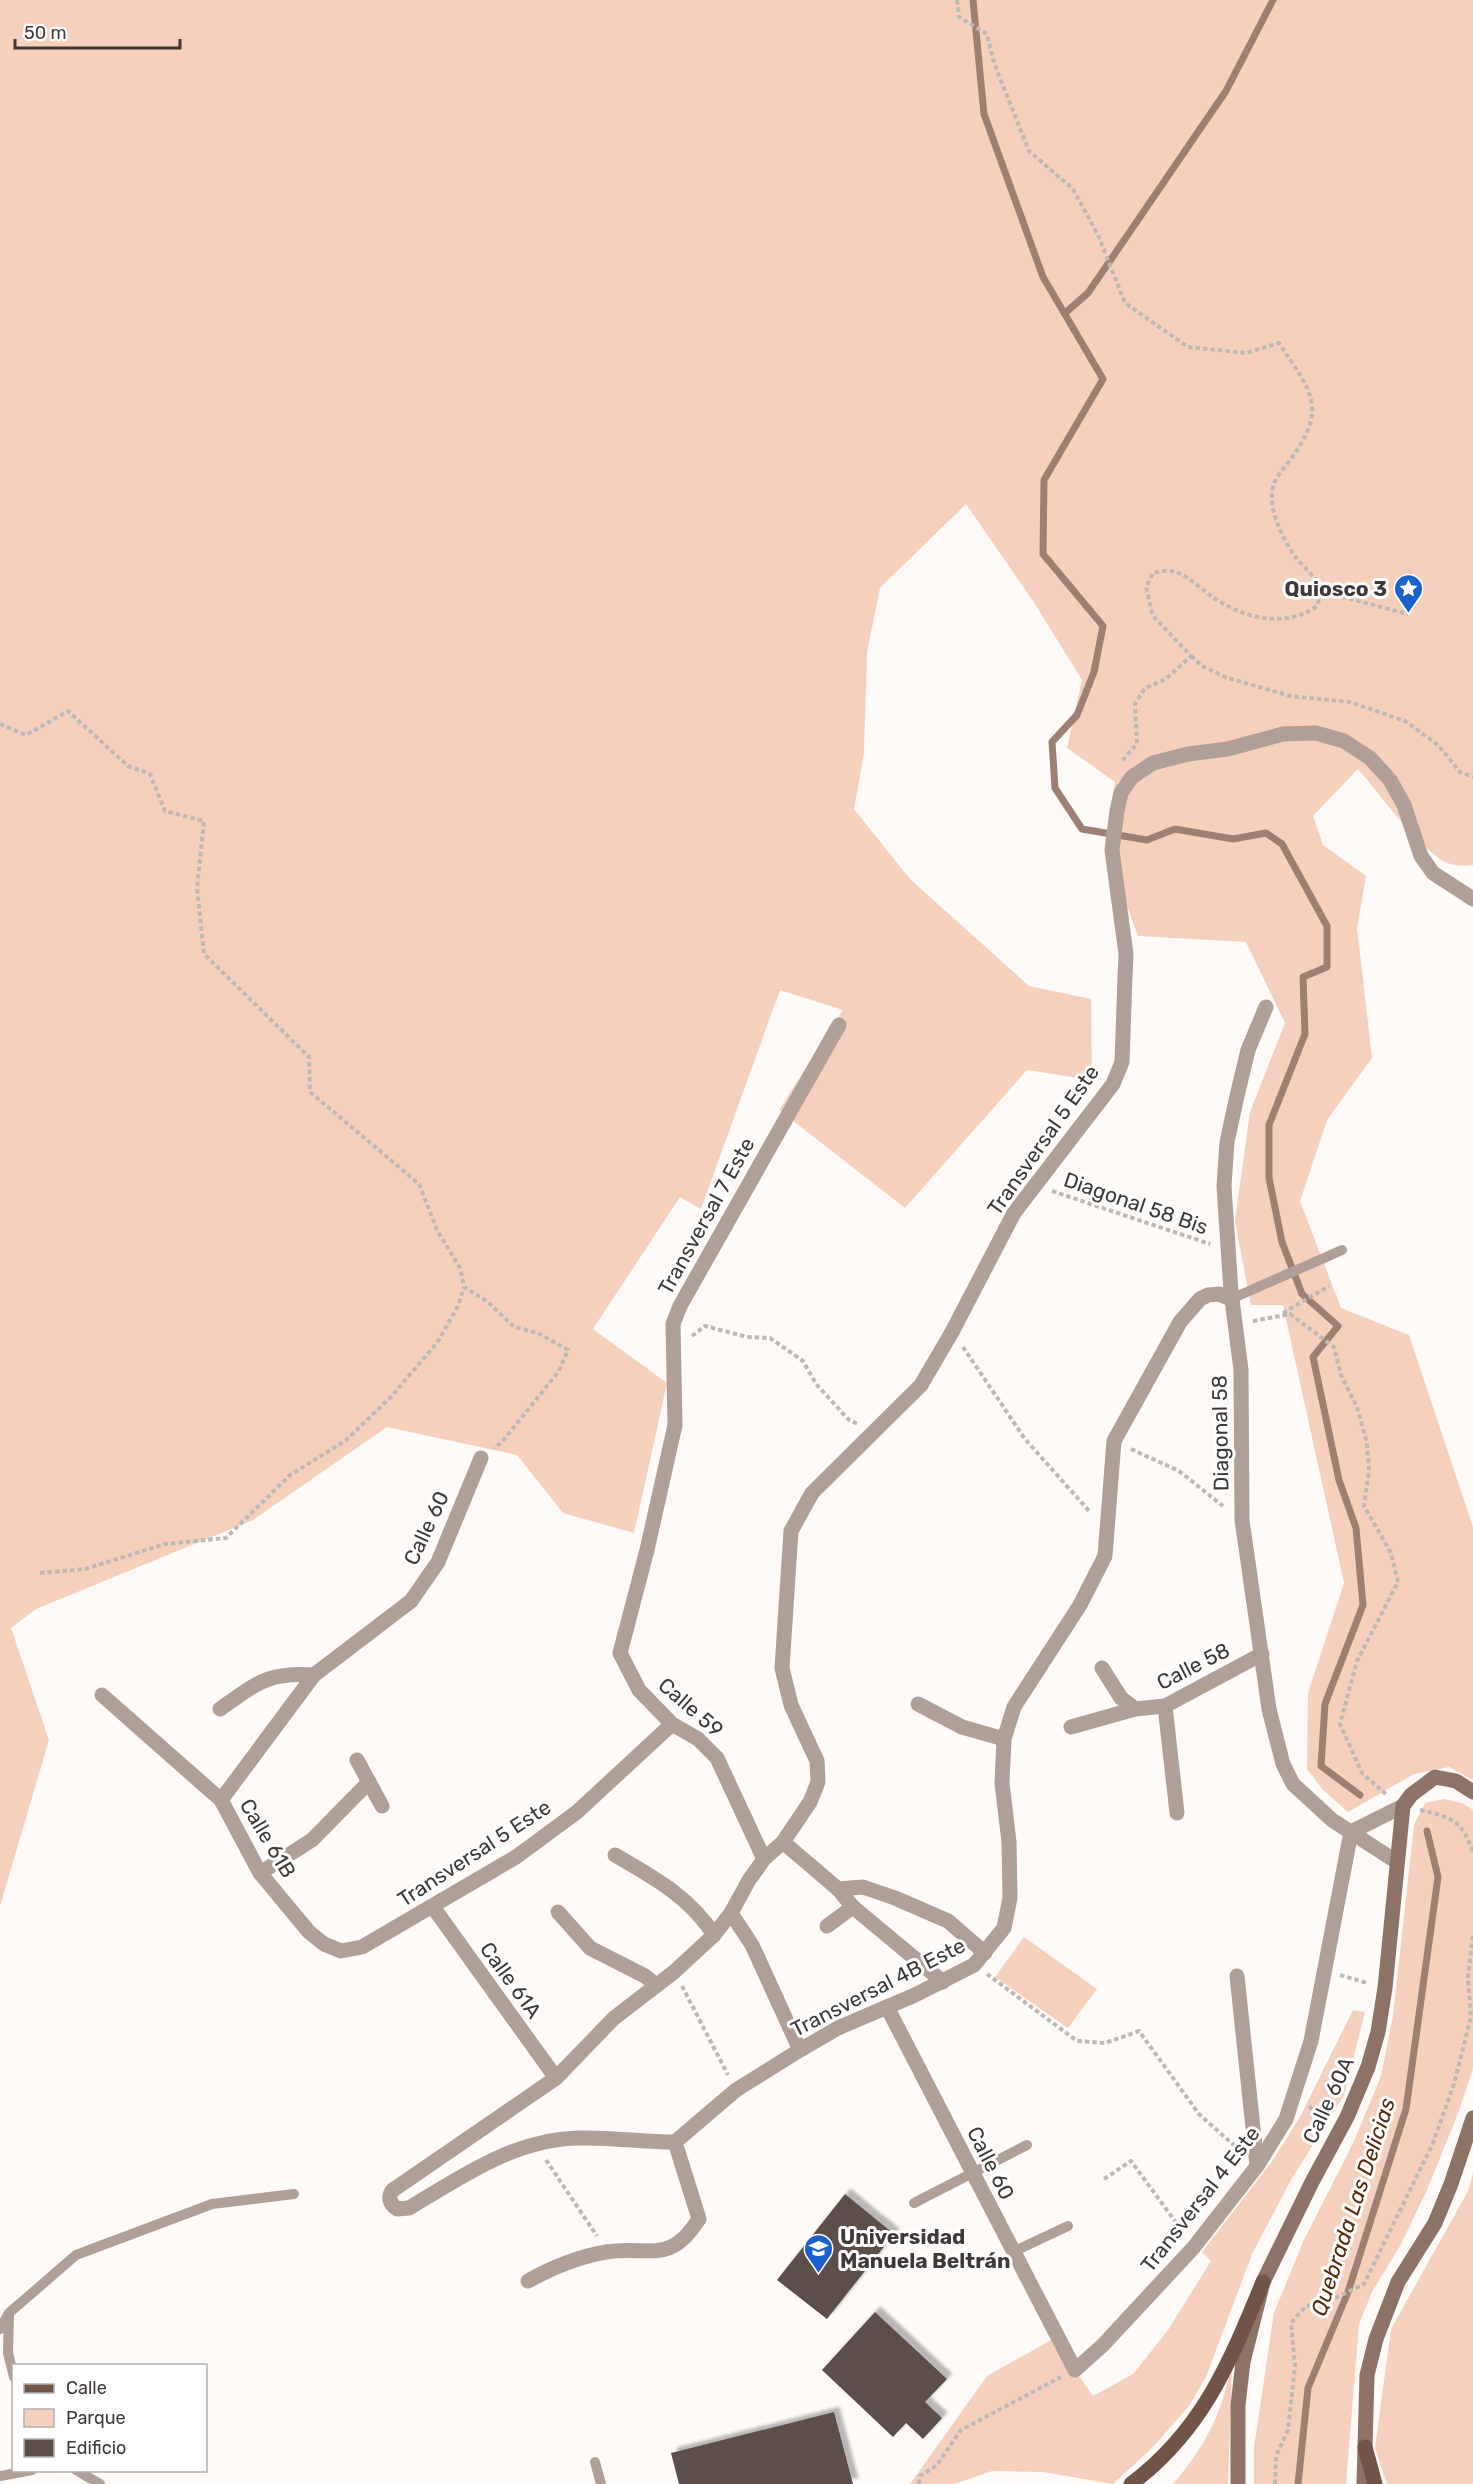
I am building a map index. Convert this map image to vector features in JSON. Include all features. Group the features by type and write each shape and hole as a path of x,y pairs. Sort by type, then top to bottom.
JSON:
{"main road":[{"path":"1131,2484 1169,2450 1206,2404 1227,2370 1263,2282"},
{"path":"1365,2447 1375,2484"}],"street":[{"name":"Transversal 5 Este","path":"783,1842 810,1802 818,1782 817,1761 791,1705 782,1668 791,1531 812,1493 921,1385 952,1332 1014,1213 1113,1084 1122,1062 1126,954 1112,850 1121,793 1132,777 1153,763 1188,753 1228,749 1283,734 1316,733 1344,741 1370,758 1390,780 1404,805 1421,856 1433,873 1473,899"},
{"name":"Diagonal 58","path":"1266,1007 1248,1050 1227,1142 1224,1186 1231,1299 1236,1321 1241,1370 1242,1520 1269,1708 1283,1764 1293,1784 1332,1820 1397,1862"},
{"name":"Transversal 7 Este","path":"620,1653 647,1550 675,1425 673,1324 680,1306 839,1026"},
{"name":"Transversal 4B Este","path":"675,2142 736,2090 800,2050 838,2028 943,1982 974,1965 1004,1928 1010,1898 1009,1842 1002,1783 1004,1739 1014,1707 1031,1677 1080,1605 1105,1557 1114,1441 1180,1322 1200,1299 1208,1294 1219,1294 1231,1299"},
{"name":"Calle 60","path":"314,1675 411,1601 438,1562 481,1458"},
{"name":"Calle 59","path":"620,1653 639,1690 672,1724 698,1739 717,1758 764,1859"},
{"name":"Calle 58","path":"1071,1727 1135,1709 1165,1706 1262,1654"},
{"path":"1102,1668 1121,1698 1135,1709"},
{"path":"220,1708 265,1678 286,1673 314,1675"},
{"name":"Calle 61B","path":"314,1675 221,1800 260,1873 309,1932 324,1944 341,1951"},
{"path":"102,1695 221,1800"},
{"path":"918,1704 962,1727 1004,1739"},
{"path":"1165,1706 1177,1813"},
{"name":"Transversal 5 Este","path":"341,1951 362,1947 516,1857 577,1812 672,1724"},
{"path":"357,1760 382,1806"},
{"path":"1351,1832 1403,1806 1411,1795 1435,1777 1455,1781 1473,1792"},
{"path":"260,1873 312,1840 369,1782"},
{"name":"Calle 60A","path":"1238,2484 1238,2405 1243,2362 1263,2282 1347,2117 1368,2067 1378,2032 1385,1988 1403,1806"},
{"name":"Transversal 4 Este","path":"1075,2370 1103,2345 1194,2247 1257,2166 1286,2119 1311,2041 1351,1832"},
{"path":"528,2282 556,2265 607,2252 664,2251 687,2237 699,2219 675,2142 576,2138 536,2144 507,2153 409,2208 397,2209 392,2205 390,2197 393,2190 556,2078 614,2018 674,1972 714,1935 731,1913 749,1880 764,1859 783,1842 838,1888 853,1907 943,1982"},
{"path":"615,1855 669,1886 704,1919 714,1935"},
{"path":"838,1888 863,1887 948,1921 986,1953"},
{"name":"Calle 61A","path":"433,1907 556,2078"},
{"path":"827,1926 853,1907"},
{"path":"558,1912 590,1947 645,1976 656,1985"},
{"path":"731,1913 752,1945 800,2050"},
{"path":"1238,1976 1257,2166"},
{"name":"Calle 60","path":"887,2007 1075,2370"},
{"path":"1364,2484 1367,2375 1376,2338 1398,2282 1435,2223 1473,2118"}],"lane":[{"path":"1231,1299 1342,1250"},
{"path":"914,2203 1028,2145"},
{"path":"0,2329 5,2309 76,2255 212,2204 294,2194"},
{"path":"1013,2252 1068,2226"},
{"path":"5,2309 8,2353 12,2369"},
{"path":"595,2462 601,2484"},
{"path":"0,2476 21,2472"},
{"path":"79,2472 100,2484"}],"path":[{"path":"957,0 959,17 987,34 994,63 1029,152 1072,189 1098,235 1125,303 1188,348 1246,353 1280,343 1311,392 1314,418 1291,460 1275,478 1271,497 1277,522 1288,546 1313,577 1320,591 1317,606 1308,612 1274,620 1248,616 1229,607 1185,577 1170,570 1153,573 1146,587 1153,616 1202,666 1225,677 1290,696 1350,702 1405,721 1438,745 1460,772 1473,777"},
{"path":"1320,591 1408,614"},
{"path":"1120,764 1137,744 1135,704 1145,688 1166,679 1191,656"},
{"path":"0,724 26,735 68,711 128,766 150,774 165,811 204,821 196,888 204,954 309,1058 310,1092 419,1184 437,1230 460,1268 464,1287 458,1306 437,1343 390,1398 345,1441 290,1474 226,1538 165,1544 85,1569 39,1573"},
{"name":"Diagonal 58 Bis","path":"1034,1185 1228,1250"},
{"path":"1280,1315 1329,1286"},
{"path":"464,1287 488,1302 514,1327 538,1333 568,1350 559,1371 502,1442 481,1458"},
{"path":"1236,1321 1252,1321 1290,1314 1334,1347 1341,1375 1357,1407 1366,1443 1370,1470 1364,1506 1391,1553 1398,1582 1357,1661 1340,1724 1362,1773 1375,1786 1403,1806 1449,1817 1460,1823 1473,1853"},
{"path":"675,1349 705,1326 747,1337 770,1338 803,1362 816,1384 849,1420 873,1431"},
{"path":"952,1332 1025,1439 1106,1530"},
{"path":"1114,1441 1179,1471 1242,1520"},
{"path":"1275,2484 1276,2456 1288,2430 1295,2366 1291,2323 1306,2306 1325,2302 1364,2284 1433,2143 1454,2084 1471,2017 1468,1977 1473,1934"},
{"path":"974,1965 1077,2041 1105,2043 1139,2031 1199,2114 1257,2166"},
{"path":"1326,1971 1385,1988"},
{"path":"674,1972 736,2090"},
{"path":"1295,2094 1318,2114 1335,2098"},
{"path":"536,2144 607,2252"},
{"path":"1104,2179 1131,2161 1194,2247"},
{"path":"919,2484 920,2476 937,2465 961,2430 1075,2370"}],"green space":[{"path":"0,0 1473,0 1473,865 1454,865 1445,862 1426,848 1358,769 1313,816 1323,845 1366,876 1357,928 1372,1058 1327,1120 1300,1201 1341,1308 1409,1335 1473,1527 1473,1780 1449,1767 1414,1774 1348,1812 1323,1790 1307,1769 1308,1693 1344,1583 1283,1305 1251,1305 1235,1221 1250,1112 1285,1023 1246,942 1138,936 1106,848 1115,782 1067,748 1082,680 1033,601 966,504 880,588 867,652 864,753 854,809 910,879 1029,986 1091,999 1092,1080 1027,1070 905,1208 779,1110 843,1010 780,990 701,1209 680,1197 593,1329 667,1383 634,1533 563,1513 517,1455 387,1427 253,1520 36,1609 11,1628 49,1740 0,1906"},
{"path":"1444,1799 1462,1803 1473,1810 1473,2069 1427,2190 1400,2246 1372,2292 1359,2324 1346,2484 1254,2484 1254,2447 1274,2313 1303,2242 1354,2141 1381,2076 1393,2016 1414,1825 1425,1803"},
{"path":"1024,1937 1097,1989 1068,2028 995,1977"},
{"path":"1353,2010 1365,2012 1344,2095 1291,2180 1252,2254 1206,2377 1189,2406 1151,2449 1113,2484 1043,2472 992,2471 954,2484 910,2484 987,2376 1053,2339 1093,2396 1133,2374 1168,2330 1211,2261 1202,2252 1273,2160 1300,2117"},
{"path":"1473,2173 1473,2484 1387,2484 1375,2448 1391,2329 1468,2191"},
{"path":"1232,2364 1228,2484 1173,2484 1195,2456 1211,2428 1223,2399"}],"building":[{"path":"845,2194 894,2234 827,2319 777,2280"},
{"path":"875,2312 947,2379 925,2402 942,2418 923,2439 906,2423 893,2437 822,2370"},
{"path":"834,2412 853,2484 679,2484 671,2453"}],"waterway":[{"name":"Quebrada Las Delicias","path":"973,0 984,114 1043,277 1103,379 1044,480 1043,554 1103,626 1094,672 1077,715 1052,742 1055,788 1082,829 1147,840 1175,829 1233,839 1266,833 1282,844 1327,926 1327,967 1303,977 1305,1034 1269,1125 1269,1178 1282,1242 1302,1294 1338,1326 1313,1357 1339,1480 1356,1528 1363,1605 1325,1704 1321,1766 1360,1795"},
{"path":"1065,313 1088,293 1226,91 1273,0"},
{"name":"Quebrada Las Delicias","path":"1298,2484 1308,2388 1348,2292 1406,2109 1438,1877 1427,1831"}],"place":[{"name":"Quiosco 3","path":"1408,614"},
{"name":"Universidad Manuela Beltrán","path":"819,2274"}]}
